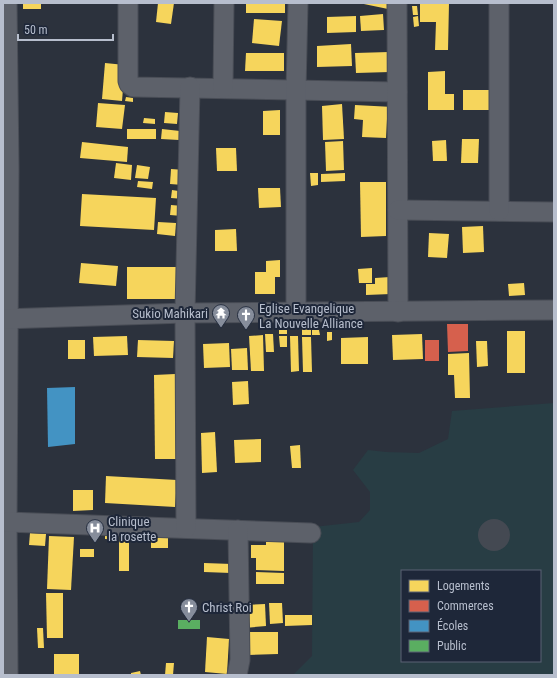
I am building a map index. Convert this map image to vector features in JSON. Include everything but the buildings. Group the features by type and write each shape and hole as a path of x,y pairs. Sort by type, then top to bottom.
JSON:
{"street":[{"path":"7,3 9,169 5,319 8,675"},
{"path":"128,3 128,81 133,87 397,92"},
{"path":"223,88 224,3"},
{"path":"296,312 296,90 298,3"},
{"path":"397,3 398,312"},
{"path":"499,3 499,211"},
{"path":"186,528 185,313 190,87"},
{"path":"398,210 554,212"},
{"path":"5,319 185,313 554,310"},
{"path":"7,522 311,533"},
{"path":"237,675 240,660 238,530"}],"shaded area":[{"path":"554,403 554,675 293,675 312,656 313,527 359,522 370,510 370,492 353,470 368,450 419,453 448,439 452,411"}],"place":[{"name":"Sukio Mahikari","path":"221,328"},
{"name":"Eglise Evangelique La Nouvelle Alliance","path":"246,330"},
{"name":"Clinique la rosette","path":"95,543"},
{"name":"Christ Roi","path":"189,622"}]}
